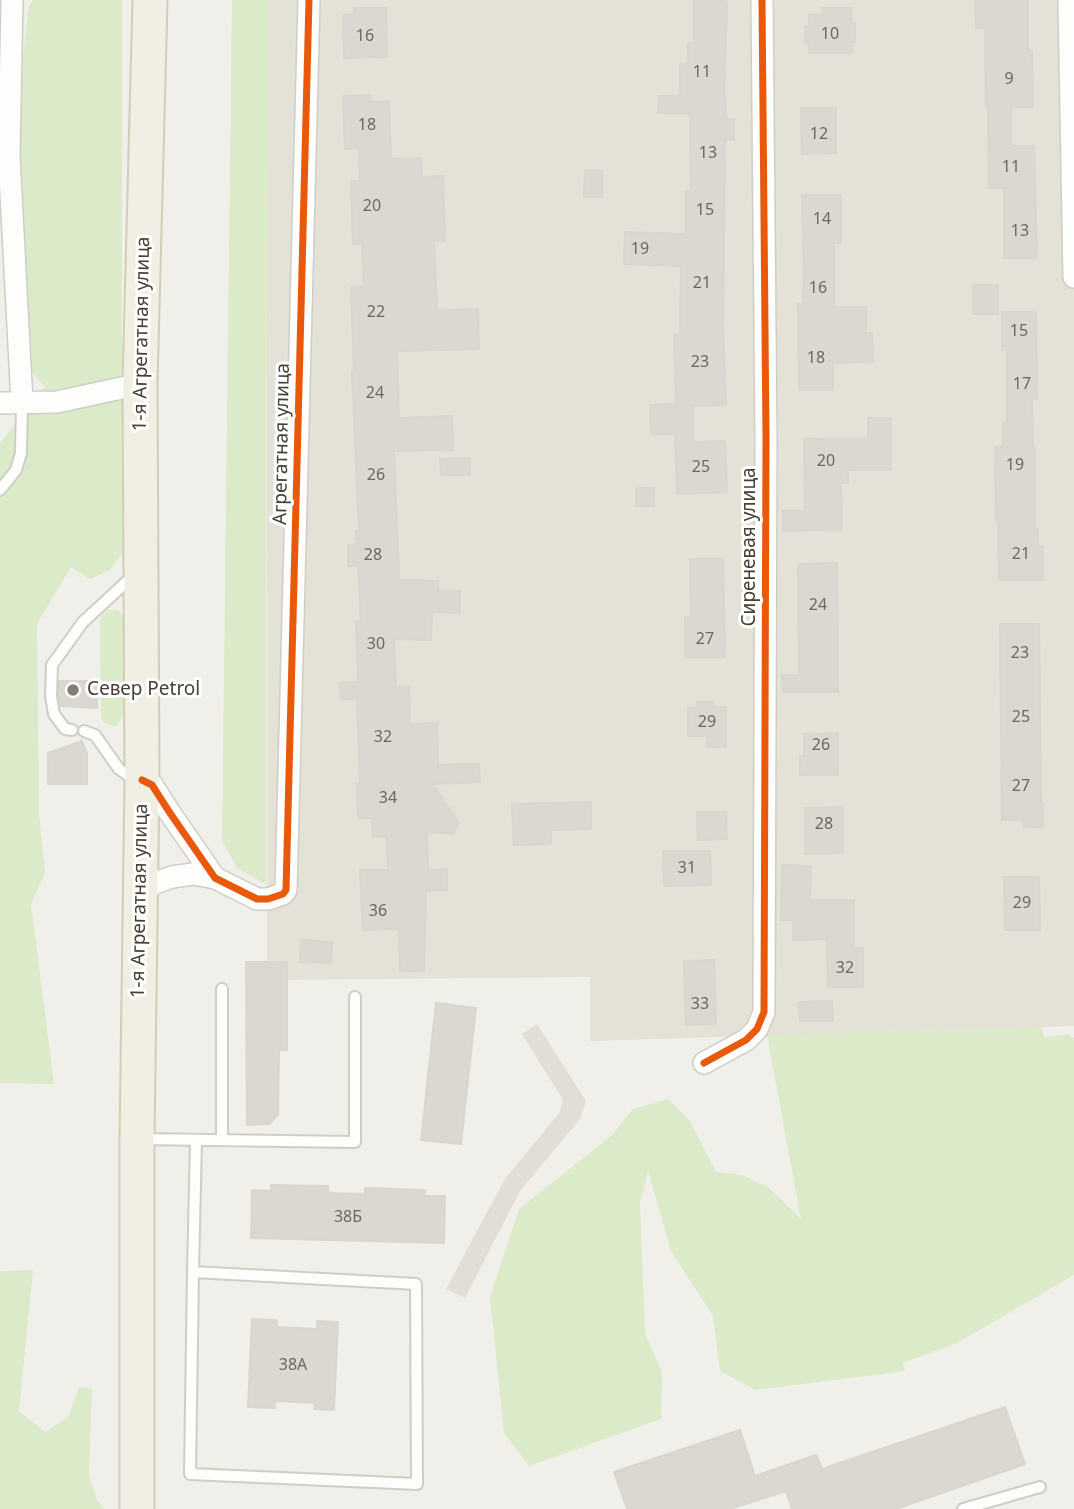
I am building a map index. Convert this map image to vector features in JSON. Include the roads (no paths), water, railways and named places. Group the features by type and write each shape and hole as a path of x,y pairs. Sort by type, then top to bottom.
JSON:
{"main road":[{"name":"1-я Агрегатная улица","path":"136,1509 142,780 140,384 150,0"}],"street":[{"path":"12,0 4,156 22,402"},
{"name":"Агрегатная улица","path":"215,878 257,899 268,899 283,894 286,890 309,0"},
{"name":"Сиреневая улица","path":"704,1063 746,1040 757,1028 764,1012 766,438 762,0"},
{"path":"1069,0 1074,277"},
{"path":"0,403 57,402 140,384"},
{"path":"142,780 152,785 215,878"},
{"path":"139,895 155,883 172,877 192,874 215,878"}],"lane":[{"path":"0,490 16,470 22,453 22,402"},
{"path":"72,730 65,729 54,714 51,696 52,665 83,622 141,569"},
{"path":"84,732 95,735 119,769 142,780"},
{"path":"222,989 222,1140"},
{"path":"137,1139 355,1142 355,997"},
{"path":"193,1272 416,1284 417,1484 190,1474 193,1272 196,1140"},
{"path":"963,1509 1040,1487"}],"place":[{"name":"Север Petrol","path":"73,690"}]}
